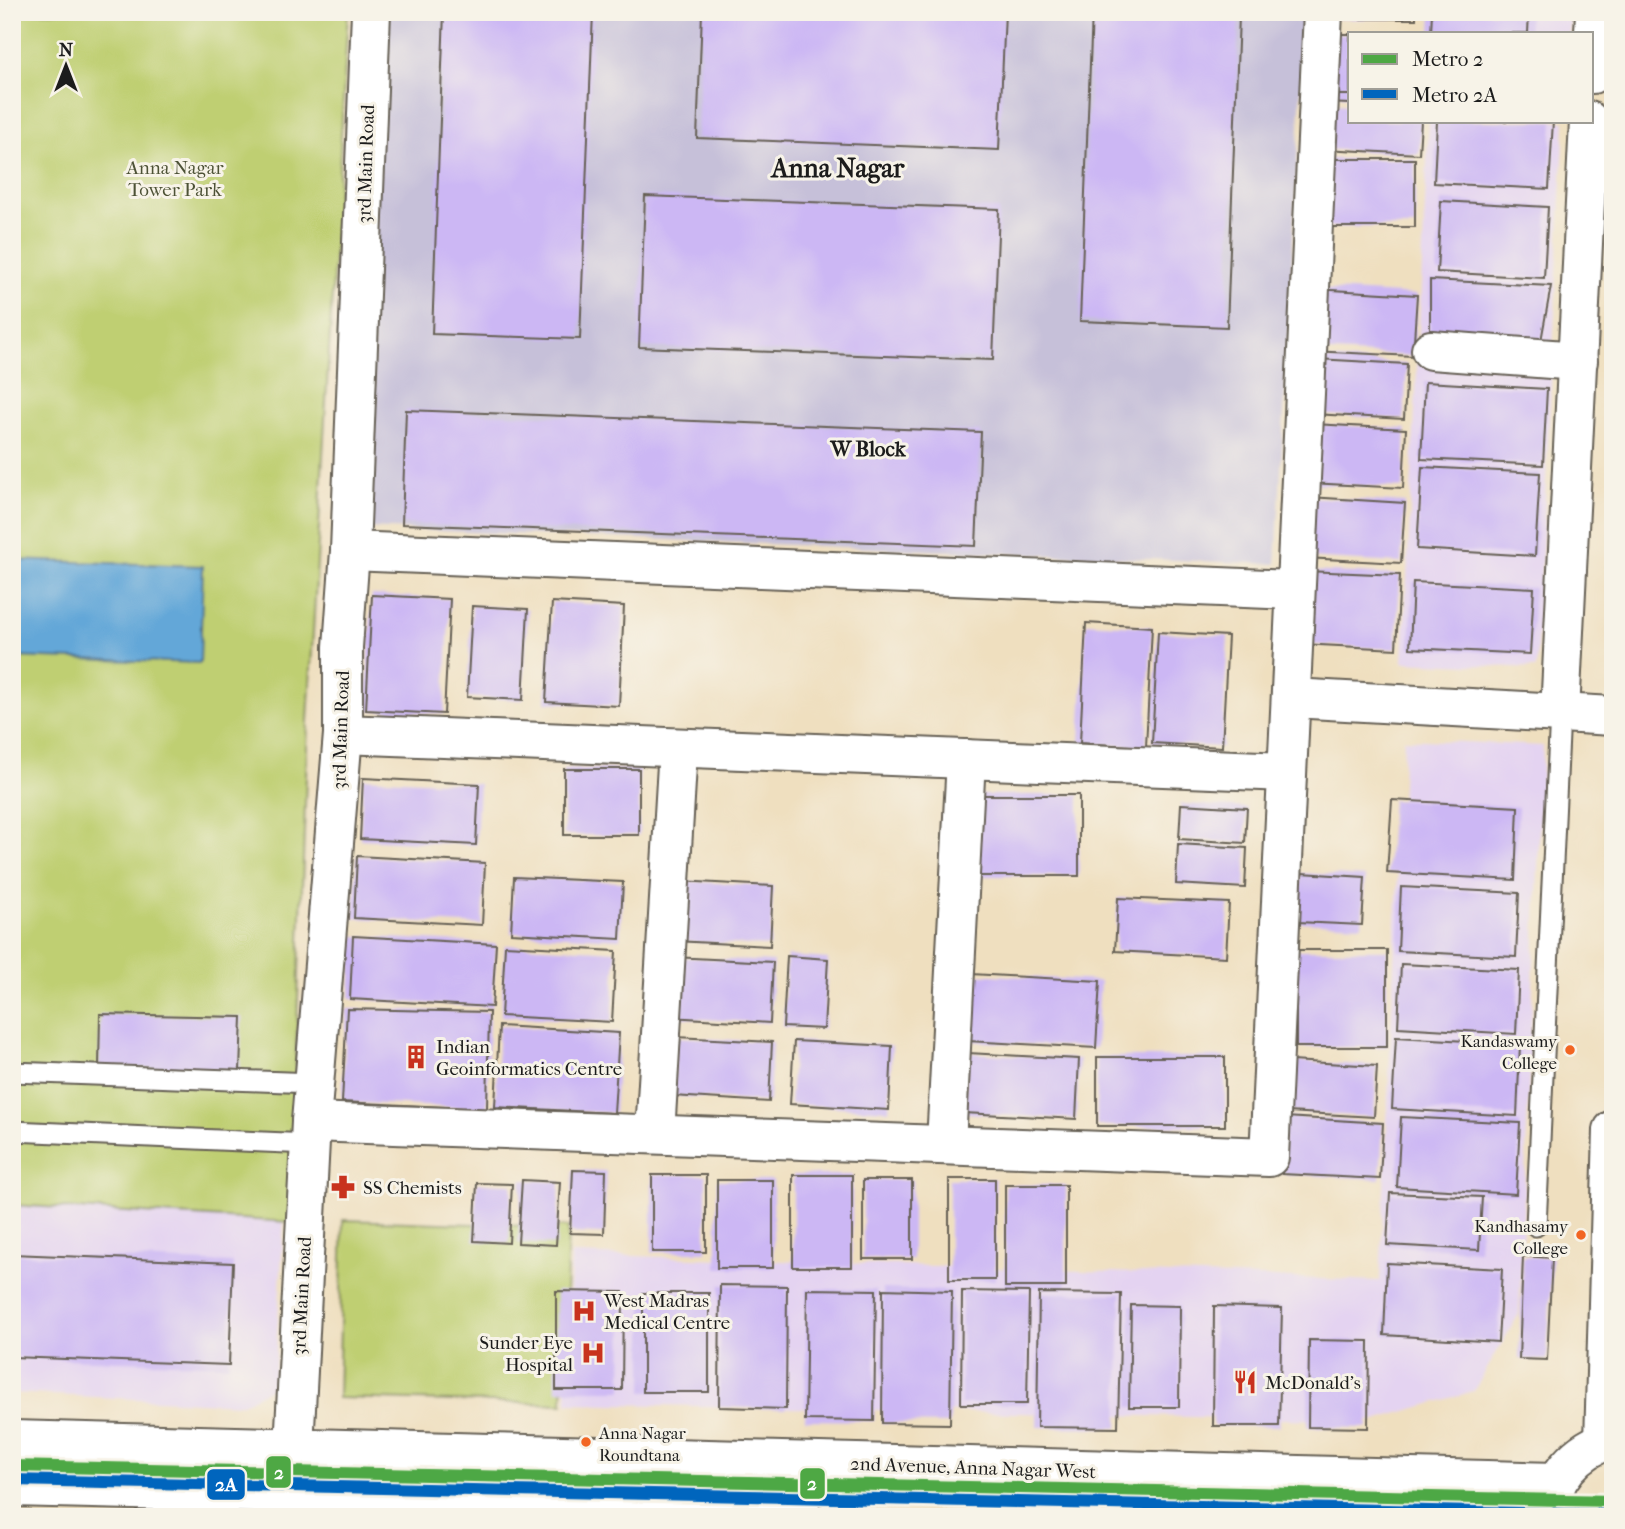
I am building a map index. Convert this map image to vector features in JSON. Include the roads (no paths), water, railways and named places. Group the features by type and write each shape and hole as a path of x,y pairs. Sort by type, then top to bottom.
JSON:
{"street":[{"name":"3rd Main Road","path":"294,1447 310,1133 343,734 343,647 350,551 371,12"},
{"path":"310,1133 655,1134 1269,1157 1287,772 1293,698 1294,590 1323,12"},
{"path":"1594,33 1595,12"},
{"path":"1560,713 1590,122"},
{"path":"1431,349 1578,361"},
{"path":"350,551 1294,590"},
{"path":"1293,698 1613,716"},
{"path":"343,734 1287,772"},
{"path":"655,1134 678,748"},
{"path":"946,1144 966,759"},
{"path":"1552,1500 1569,1465 1585,1451 1608,1440 1613,1130"},
{"name":"2nd Avenue, Anna Nagar West","path":"12,1440 294,1447 1552,1500"},
{"path":"12,1488 292,1505 803,1517"}],"lane":[{"path":"1536,1226 1560,713"},
{"path":"12,1072 314,1083"},
{"path":"12,1131 310,1133"}],"water":[{"path":"12,560 203,566 200,663 12,657"}],"metro line":[{"name":"2","path":"12,1466 1613,1501"},
{"name":"2A","path":"12,1480 1613,1515"}],"place":[{"name":"Kandaswamy College","path":"1570,1050"},
{"name":"Indian Geoinformatics Centre","path":"416,1057"},
{"name":"SS Chemists","path":"343,1187"},
{"name":"Kandhasamy College","path":"1581,1235"},
{"name":"West Madras Medical Centre","path":"584,1311"},
{"name":"Sunder Eye Hospital","path":"593,1353"},
{"name":"McDonald's","path":"1245,1382"},
{"name":"Anna Nagar Roundtana","path":"586,1442"}],"district":[{"name":"Anna Nagar","path":"838,168"},
{"name":"W Block","path":"868,449"}],"park label":[{"name":"Anna Nagar Tower Park","path":"175,178"}]}
